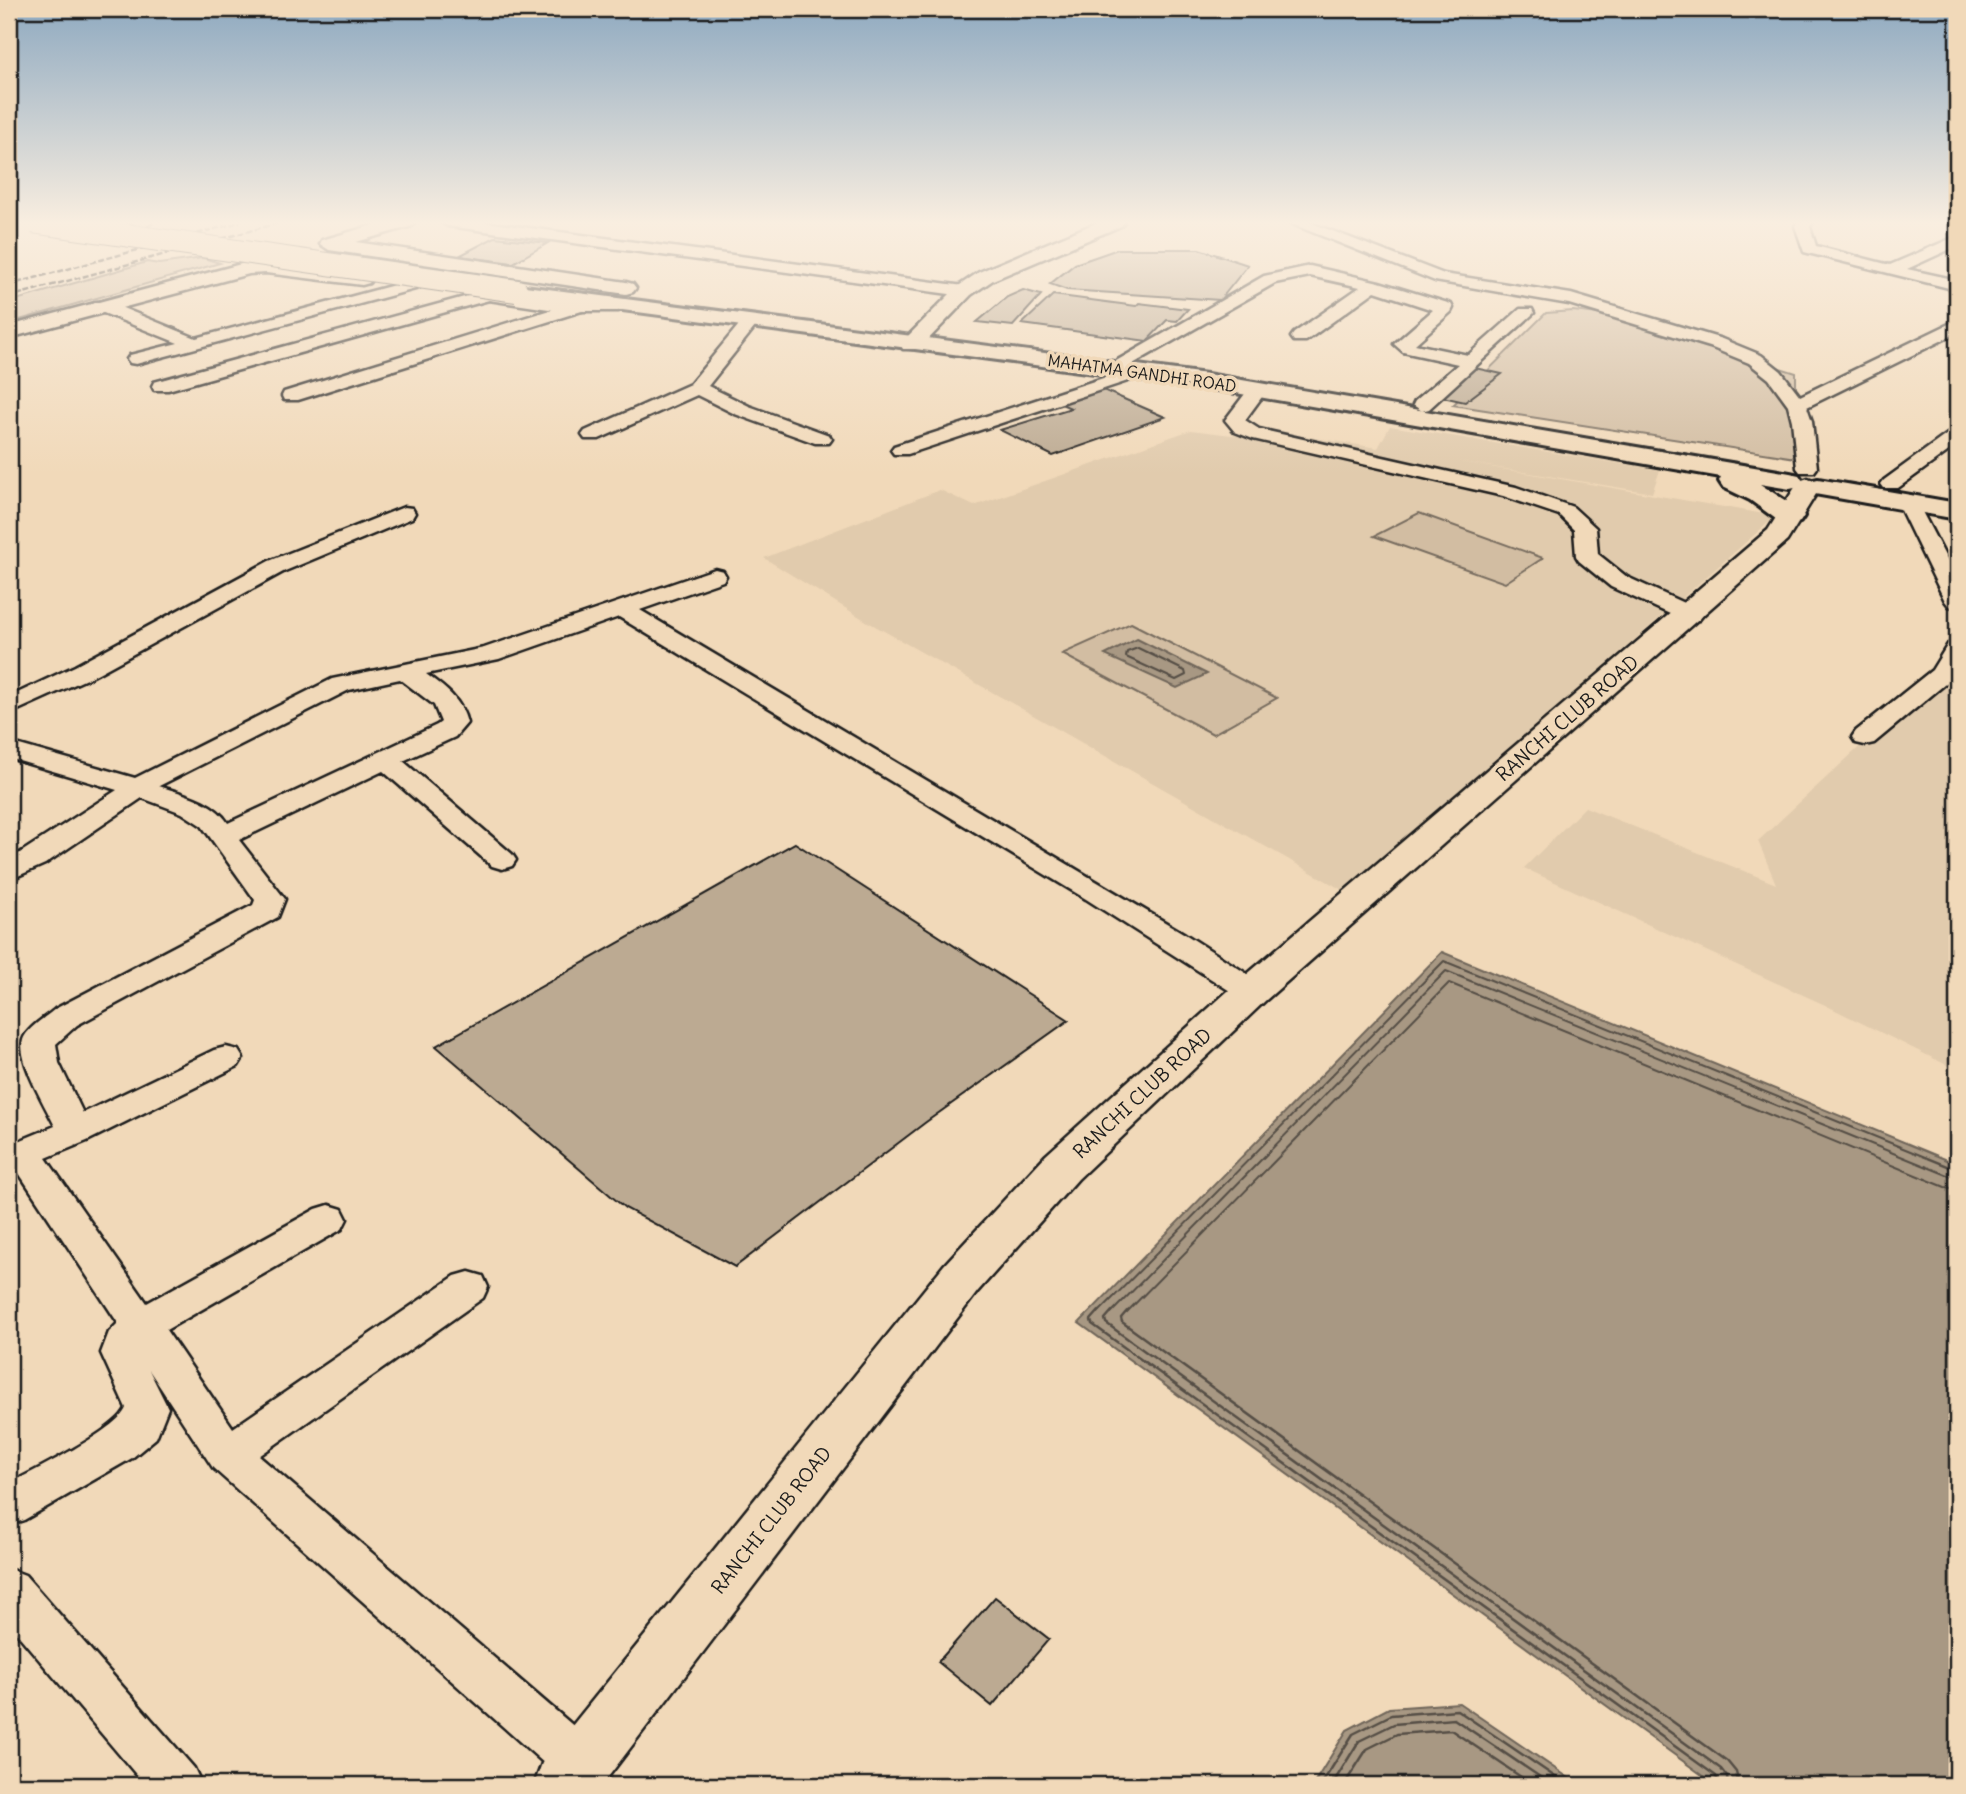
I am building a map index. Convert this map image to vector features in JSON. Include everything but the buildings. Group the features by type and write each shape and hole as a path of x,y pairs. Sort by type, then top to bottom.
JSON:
{"main road":[{"name":"MAHATMA GANDHI ROAD","path":"653,306 747,323 914,339"},
{"name":"MAHATMA GANDHI ROAD","path":"663,306 1131,367 1243,376 1422,405 1806,483 1899,493 1957,495"},
{"name":"MAHATMA GANDHI ROAD","path":"1131,367 1672,460 1749,488 1806,483"},
{"name":"MAHATMA GANDHI ROAD","path":"1899,493 1957,511"}],"street":[{"path":"9,332 102,306 194,343"},
{"path":"136,359 335,306"},
{"path":"161,386 451,306"},
{"path":"291,396 579,306"},
{"path":"914,339 949,306"},
{"path":"901,450 1131,367 1227,306"},
{"path":"1300,337 1344,306"},
{"path":"1438,306 1445,308 1403,344 1409,348 1471,361"},
{"path":"1593,306 1726,347 1765,366 1785,386 1797,405 1802,421 1806,483"},
{"path":"1422,405 1526,313"},
{"path":"592,435 697,388 747,323"},
{"path":"1797,405 1957,327"},
{"path":"289,350 346,377"},
{"path":"697,388 732,406 822,439"},
{"path":"1258,390 1236,421 1242,428 1253,433 1459,478 1509,491 1566,511 1585,528 1587,556 1619,582 1690,614"},
{"path":"1955,592 1899,493 1957,436"},
{"name":"RANCHI CLUB ROAD","path":"572,1774 961,1278 1062,1167 1252,991 1778,536 1806,483"},
{"path":"9,706 84,671 276,566 404,513"},
{"path":"9,871 34,858 138,787 328,690 370,677 490,654 715,576"},
{"path":"621,608 736,680 1053,867 1252,991"},
{"path":"1865,737 1941,675 1957,649"},
{"path":"222,837 426,743 446,731 454,723 453,713 447,704 406,672"},
{"path":"9,750 138,787 192,807 213,821 222,837 270,899 267,910 250,922 66,1017 39,1041 42,1063 75,1132"},
{"path":"387,761 502,860"},
{"path":"226,1058 75,1132 16,1156 141,1325 228,1455 572,1774"},
{"path":"9,1506 117,1445 141,1425 147,1408 121,1353 123,1344 141,1325 329,1219"},
{"path":"228,1455 468,1287"},
{"path":"9,1590 177,1785"}],"shaded area":[{"path":"9,306 70,306 9,323"},
{"path":"1573,311 1616,316 1796,373 1796,458 1453,405 1546,313"},
{"path":"1390,426 1660,470 1652,493 1456,461 1776,516 1346,892 868,622 764,558 940,490 974,506 1191,430 1264,439 1271,431 1378,448"},
{"path":"1419,513 1543,558 1505,583 1374,536"},
{"path":"1131,623 1277,698 1213,734 1062,654"},
{"path":"1951,662 1957,665 1957,1070 1825,1005 1524,868 1585,807 1776,884 1758,841"}],"water":[{"path":"1137,639 1207,674 1177,688 1105,655"},
{"path":"1442,952 1957,1164 1957,1785 1716,1785 1079,1323"},
{"path":"1459,1703 1579,1785 1313,1785 1347,1730 1389,1708"}]}
